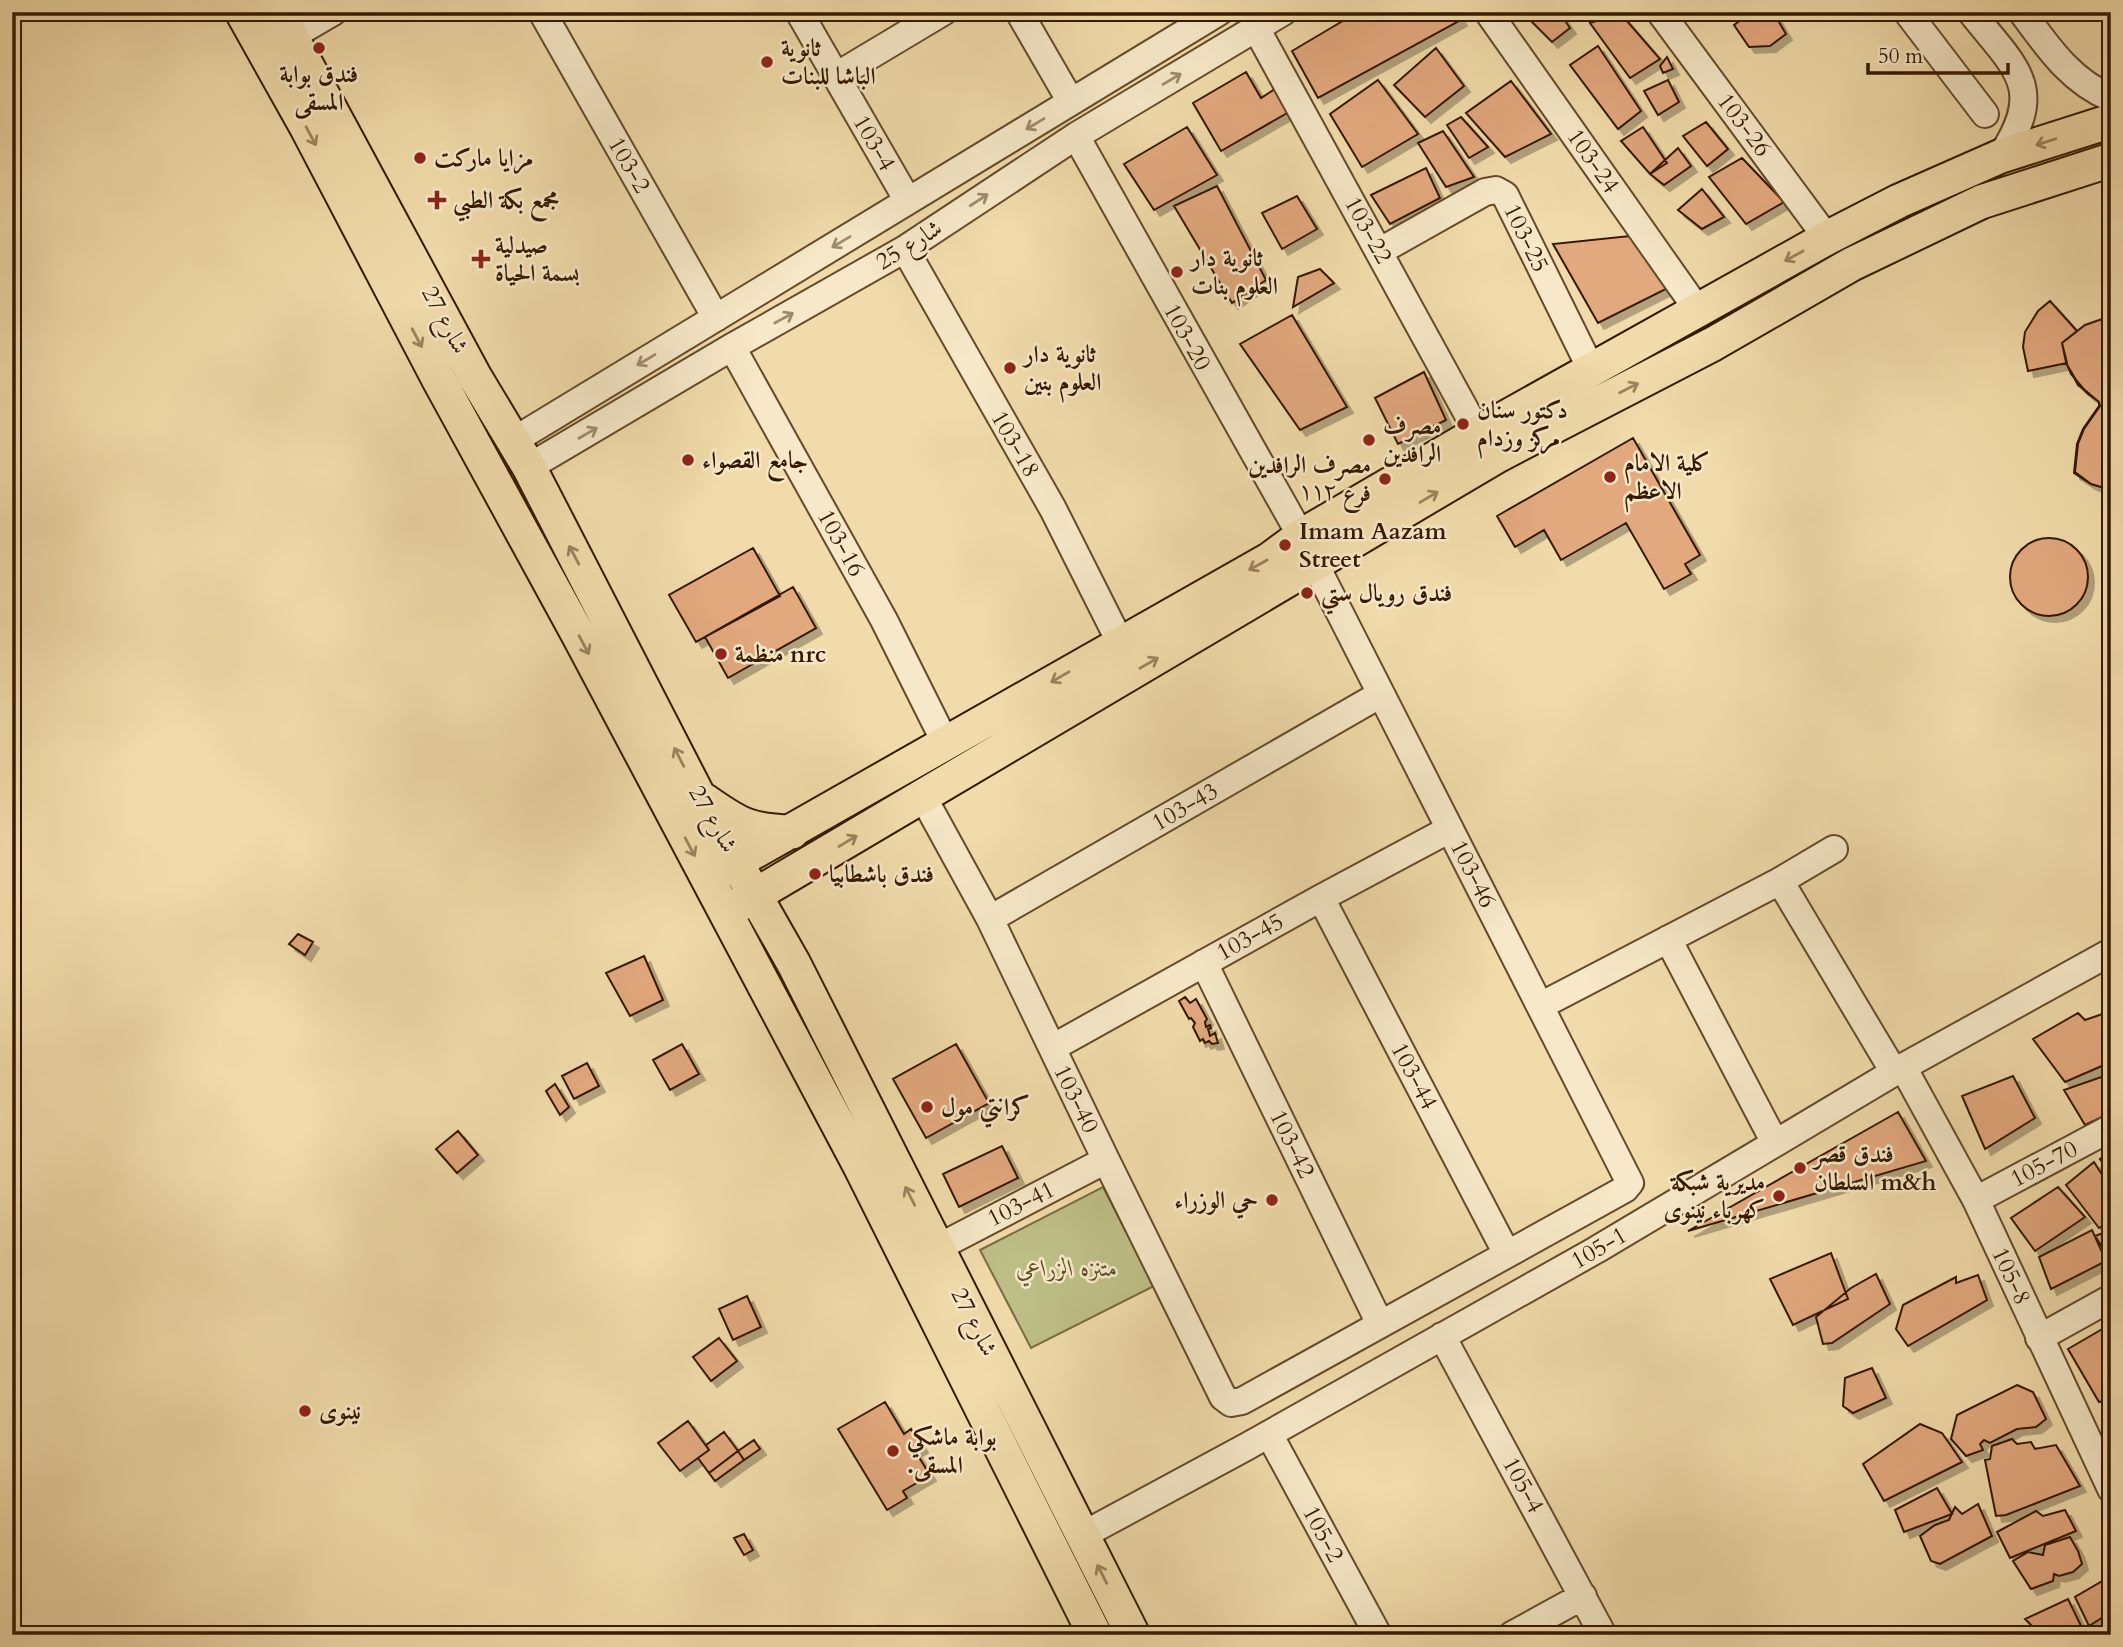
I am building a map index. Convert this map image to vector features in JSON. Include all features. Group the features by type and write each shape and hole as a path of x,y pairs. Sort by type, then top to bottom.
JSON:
{"main road":[{"name":"شارع 27","path":"242,12 307,128 860,1166 1095,1635"},
{"name":"شارع 27","path":"285,24 475,377 521,454 699,797 794,964 1133,1635"},
{"path":"707,878 1270,559 1301,536 1478,433 1827,238 1899,201 2001,156 2111,121"},
{"path":"726,913 1497,456 1713,344 1852,264 1981,202 2111,160"},
{"path":"699,797 740,824 768,831 792,832"},
{"path":"794,964 786,901 790,885 804,868"}],"street":[{"path":"285,24 333,12"},
{"name":"103-2","path":"542,12 716,318"},
{"name":"103-4","path":"799,12 908,201"},
{"path":"1020,12 1071,102"},
{"name":"شارع 25","path":"521,454 716,318 1219,12"},
{"name":"شارع 25","path":"521,454 732,347 905,249 1076,136 1283,12"},
{"name":"103-24","path":"1488,12 1698,309"},
{"name":"103-26","path":"1660,12 1827,238"},
{"path":"1907,12 1985,114"},
{"path":"1971,12 2016,70 2024,93 2018,128 2001,156"},
{"path":"2022,12 2066,68 2111,98"},
{"path":"836,76 928,16"},
{"name":"103-22","path":"1256,28 1478,433"},
{"name":"103-20","path":"1076,136 1235,423 1301,536"},
{"name":"103-25","path":"1380,251 1485,192 1496,190 1505,195 1592,371"},
{"name":"103-18","path":"905,249 1052,509 1120,642"},
{"name":"103-16","path":"732,347 884,620 945,742"},
{"name":"103-46","path":"1315,566 1630,1183 1625,1189 1576,1216"},
{"name":"103-43","path":"990,919 1381,694"},
{"name":"103-40","path":"922,795 990,919 1223,1397 1231,1403 1242,1401 1380,1324"},
{"name":"103-45","path":"1052,1048 1450,829"},
{"path":"1540,1006 1780,881 1834,849"},
{"name":"105-8","path":"1780,881 1898,1069 1976,1200 2039,1338 2109,1478"},
{"name":"103-44","path":"1321,898 1507,1254"},
{"path":"1668,939 1775,1143"},
{"name":"105-1","path":"1083,1535 1596,1251 1898,1069 2111,952"},
{"name":"103-42","path":"1204,963 1380,1324"},
{"name":"105-70","path":"1976,1200 2111,1128"},
{"name":"103-41","path":"937,1248 1106,1160"},
{"path":"1380,1324 1576,1216 1596,1251"},
{"path":"2039,1338 2111,1298"},
{"name":"105-4","path":"1442,1336 1603,1635"},
{"name":"105-2","path":"1269,1434 1378,1635"},
{"path":"1512,1635 1583,1596"}],"green space":[{"name":"متنزه الزراعي","path":"1103,1187 1154,1286 1031,1348 980,1250"}],"building":[{"path":"1358,12 1456,12 1461,20 1318,98 1292,51"},
{"path":"1522,12 1559,12 1570,28 1552,42"},
{"path":"1752,12 1773,12 1786,34 1770,46 1749,47 1734,25"},
{"path":"1620,13 1660,59 1630,78 1590,23"},
{"path":"1598,46 1641,111 1618,129 1570,65"},
{"path":"1436,48 1464,86 1425,117 1394,85"},
{"path":"1667,57 1673,69 1663,73 1660,66"},
{"path":"1246,72 1261,98 1275,89 1289,112 1221,151 1193,103"},
{"path":"1378,80 1418,134 1362,167 1330,114"},
{"path":"1668,80 1679,102 1658,115 1644,91"},
{"path":"1511,81 1551,134 1505,157 1466,113"},
{"path":"1461,117 1488,147 1469,158 1447,125"},
{"path":"1706,122 1728,149 1707,166 1683,136"},
{"path":"1187,127 1217,175 1154,210 1124,164"},
{"path":"1643,127 1667,163 1650,174 1621,141"},
{"path":"1443,131 1474,177 1446,187 1418,143"},
{"path":"1678,148 1691,166 1664,185 1650,174"},
{"path":"1742,158 1784,202 1746,224 1709,177"},
{"path":"1426,168 1440,198 1390,224 1371,195"},
{"path":"1217,186 1266,280 1232,303 1174,206"},
{"path":"1702,189 1724,217 1702,229 1678,210"},
{"path":"1297,196 1317,229 1282,249 1262,213"},
{"path":"1630,236 1668,288 1598,323 1553,244"},
{"path":"1320,269 1334,283 1293,307 1298,277"},
{"path":"2050,301 2077,331 2062,343 2067,363 2028,371 2023,347 2025,332 2038,311"},
{"path":"1292,315 1347,407 1300,430 1240,344"},
{"path":"2111,316 2111,490 2091,484 2075,472 2078,444 2084,429 2100,406 2071,374 2062,343 2085,325"},
{"path":"1424,372 1446,420 1398,444 1375,398"},
{"path":"2099,402 2100,406 2084,429 2078,444 2075,472 2091,484 2074,473 2077,444 2083,429 2099,406"},
{"name":"كلية الامام الاعظم","path":"1633,438 1700,555 1685,564 1691,574 1664,589 1626,523 1561,560 1544,530 1515,547 1497,516"},
{"path":"2049,538 2064,541 2081,555 2088,577 2085,592 2071,609 2049,616 2034,613 2017,599 2010,577 2013,562 2027,545"},
{"path":"753,548 780,596 696,642 669,595"},
{"path":"793,587 816,628 728,678 705,637"},
{"path":"298,934 313,942 305,955 289,944"},
{"path":"644,956 663,1000 630,1016 606,973"},
{"path":"1185,997 1190,1003 1196,999 1207,1019 1206,1027 1210,1025 1210,1036 1215,1033 1218,1043 1205,1043 1203,1039 1200,1041 1193,1027 1195,1023 1189,1019 1179,1001"},
{"path":"2111,1011 2111,1062 2065,1082 2033,1039 2078,1013 2085,1020"},
{"path":"682,1044 699,1074 670,1090 653,1060"},
{"path":"956,1044 989,1103 926,1138 893,1079"},
{"path":"587,1063 599,1086 574,1099 562,1076"},
{"path":"2107,1075 2111,1083 2111,1113 2085,1125 2064,1090"},
{"path":"2013,1076 2035,1118 1985,1149 1962,1096"},
{"path":"555,1084 569,1107 560,1115 546,1091"},
{"name":"مديرية شبكة كهرباء نينوى","path":"1898,1112 1926,1161 1688,1231"},
{"path":"458,1131 478,1155 457,1173 436,1149"},
{"path":"1002,1146 1018,1178 959,1207 943,1174"},
{"path":"2111,1151 2111,1176 2100,1159"},
{"path":"2094,1162 2111,1189 2111,1221 2099,1228 2066,1185"},
{"path":"2058,1187 2085,1217 2035,1251 2011,1218"},
{"path":"2092,1230 2106,1261 2051,1289 2039,1257"},
{"path":"2111,1230 2111,1260 2095,1236"},
{"path":"1831,1253 1848,1299 1793,1325 1770,1279"},
{"path":"1876,1274 1890,1304 1832,1343 1823,1344 1816,1317 1851,1288"},
{"path":"1978,1275 1987,1300 1908,1346 1896,1329 1903,1305 1956,1277 1956,1283"},
{"path":"747,1296 761,1327 733,1340 719,1309"},
{"path":"2111,1324 2111,1399 2099,1402 2068,1349"},
{"path":"719,1338 737,1361 711,1381 693,1357"},
{"path":"1872,1368 1886,1398 1853,1413 1843,1406 1845,1378"},
{"path":"2017,1385 2033,1392 2046,1419 2036,1427 2017,1429 1990,1443 1984,1440 1980,1444 1983,1450 1966,1456 1951,1439 1957,1415"},
{"path":"885,1402 904,1434 911,1429 922,1447 915,1451 930,1475 903,1491 907,1498 887,1510 838,1429"},
{"path":"688,1421 709,1450 680,1471 658,1443"},
{"path":"1920,1424 1942,1433 1962,1462 1884,1501 1863,1464"},
{"path":"724,1432 738,1451 709,1473 698,1458 709,1450 706,1445"},
{"path":"2012,1439 2017,1444 2031,1442 2035,1449 2056,1445 2080,1486 2006,1515 1996,1516 1985,1460 1990,1459 1992,1446"},
{"path":"754,1440 760,1449 744,1460 738,1451"},
{"path":"738,1451 744,1460 715,1481 709,1473"},
{"path":"1937,1488 1952,1514 1904,1532 1895,1510"},
{"path":"1978,1504 1992,1536 1940,1564 1931,1561 1920,1536 1935,1525 1949,1520 1955,1507 1962,1514"},
{"path":"2065,1510 2076,1531 2010,1558 1997,1532 2036,1511 2043,1516"},
{"path":"744,1534 753,1550 744,1555 734,1538"},
{"path":"2070,1537 2082,1564 2073,1572 2059,1576 2054,1574 2053,1581 2031,1589 2013,1561 2028,1552 2043,1555 2045,1545"},
{"path":"2111,1576 2111,1612 2089,1626 2075,1597"},
{"path":"2068,1599 2085,1634 2041,1635 2025,1619"},
{"path":"878,1626 882,1635 865,1635"}],"place":[{"name":"فندق بوابة المسقى","path":"319,48"},
{"name":"ثانوية الباشا للبنات","path":"767,62"},
{"name":"مزايا ماركت","path":"420,158"},
{"name":"مجمع بكة الطبي","path":"437,200"},
{"name":"صيدلية بسمة الحياة","path":"481,259"},
{"name":"ثانوية دار العلوم بنات","path":"1177,272"},
{"name":"ثانوية دار العلوم بنين","path":"1010,368"},
{"name":"دكتور سنان مركز وزدام","path":"1463,424"},
{"name":"مصرف الرافدين","path":"1369,440"},
{"name":"جامع القصواء","path":"688,460"},
{"name":"كلية الامام الاعظم","path":"1610,477"},
{"name":"مصرف الرافدين فرع ١١٢","path":"1385,479"},
{"name":"Imam Aazam Street","path":"1285,545"},
{"name":"فندق رويال ستي","path":"1307,593"},
{"name":"منظمة nrc","path":"721,654"},
{"name":"فندق باشطابيا","path":"815,874"},
{"name":"كرانتي مول","path":"927,1107"},
{"name":"فندق قصر السلطان m&h","path":"1800,1168"},
{"name":"مديرية شبكة كهرباء نينوى","path":"1779,1196"},
{"name":"حي الوزراء","path":"1272,1200"},
{"name":"نينوى","path":"305,1411"},
{"name":"بوابة ماشكي .المسقى","path":"893,1451"}]}
